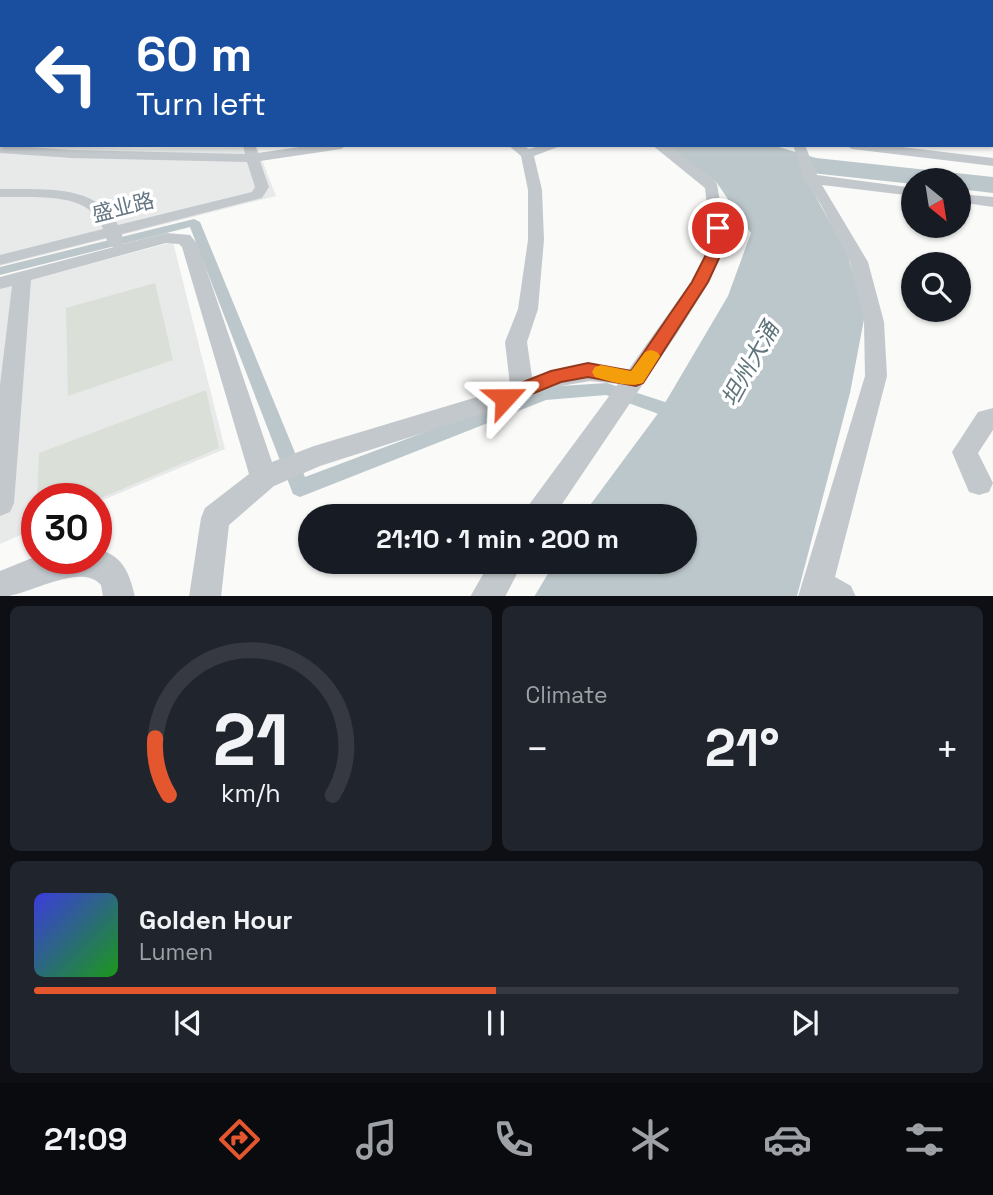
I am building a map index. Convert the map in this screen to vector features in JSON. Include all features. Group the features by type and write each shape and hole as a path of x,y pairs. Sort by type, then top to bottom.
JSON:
{"street":[{"path":"0,149 251,151 311,147"},
{"path":"522,389 516,342 528,309 536,240 535,190 520,149 538,147"},
{"path":"547,504 636,379 700,282 719,243 712,187 703,177 661,147"},
{"path":"869,147 993,162"},
{"path":"800,149 811,177 859,262 874,322 876,376 823,592"},
{"name":"盛业路","path":"0,260 115,240 257,195 262,187 251,151"},
{"path":"811,177 901,190"},
{"path":"0,193 59,194 90,202 110,220 115,240"},
{"path":"971,199 993,202"},
{"path":"0,503 11,281 115,240 184,239 190,245 264,478"},
{"path":"205,596 215,518 264,478 314,457 505,398 558,376 588,370 636,379"},
{"path":"979,483 965,452 987,419 993,418"},
{"path":"0,587 61,563 93,561 110,569 119,589 119,596"}],"lane":[{"path":"487,596 500,574"}],"shaded area":[{"path":"0,147 257,147 276,196 0,266"},
{"path":"173,242 225,449 112,496 112,483 21,483 21,535 0,544 0,288"},
{"path":"155,283 173,360 68,396 66,308"},
{"path":"206,390 219,448 112,493 112,483 38,483 39,453"}],"water":[{"name":"坦州大涌","path":"666,147 779,147 816,158 909,168 901,168 901,183 802,172 847,253 865,314 850,393 797,596 535,596 548,574 697,574 697,504 591,504 662,408 728,296 751,233 717,183"},
{"path":"971,175 993,177 993,193 971,190"}],"waterway":[{"path":"0,271 194,222 300,488 545,394 607,389 662,408 678,417"}],"slow traffic":[{"path":"601,372 636,379 651,356"}],"route":[{"path":"505,398 558,376 588,370 636,379 700,282 719,243 718,228"}]}
